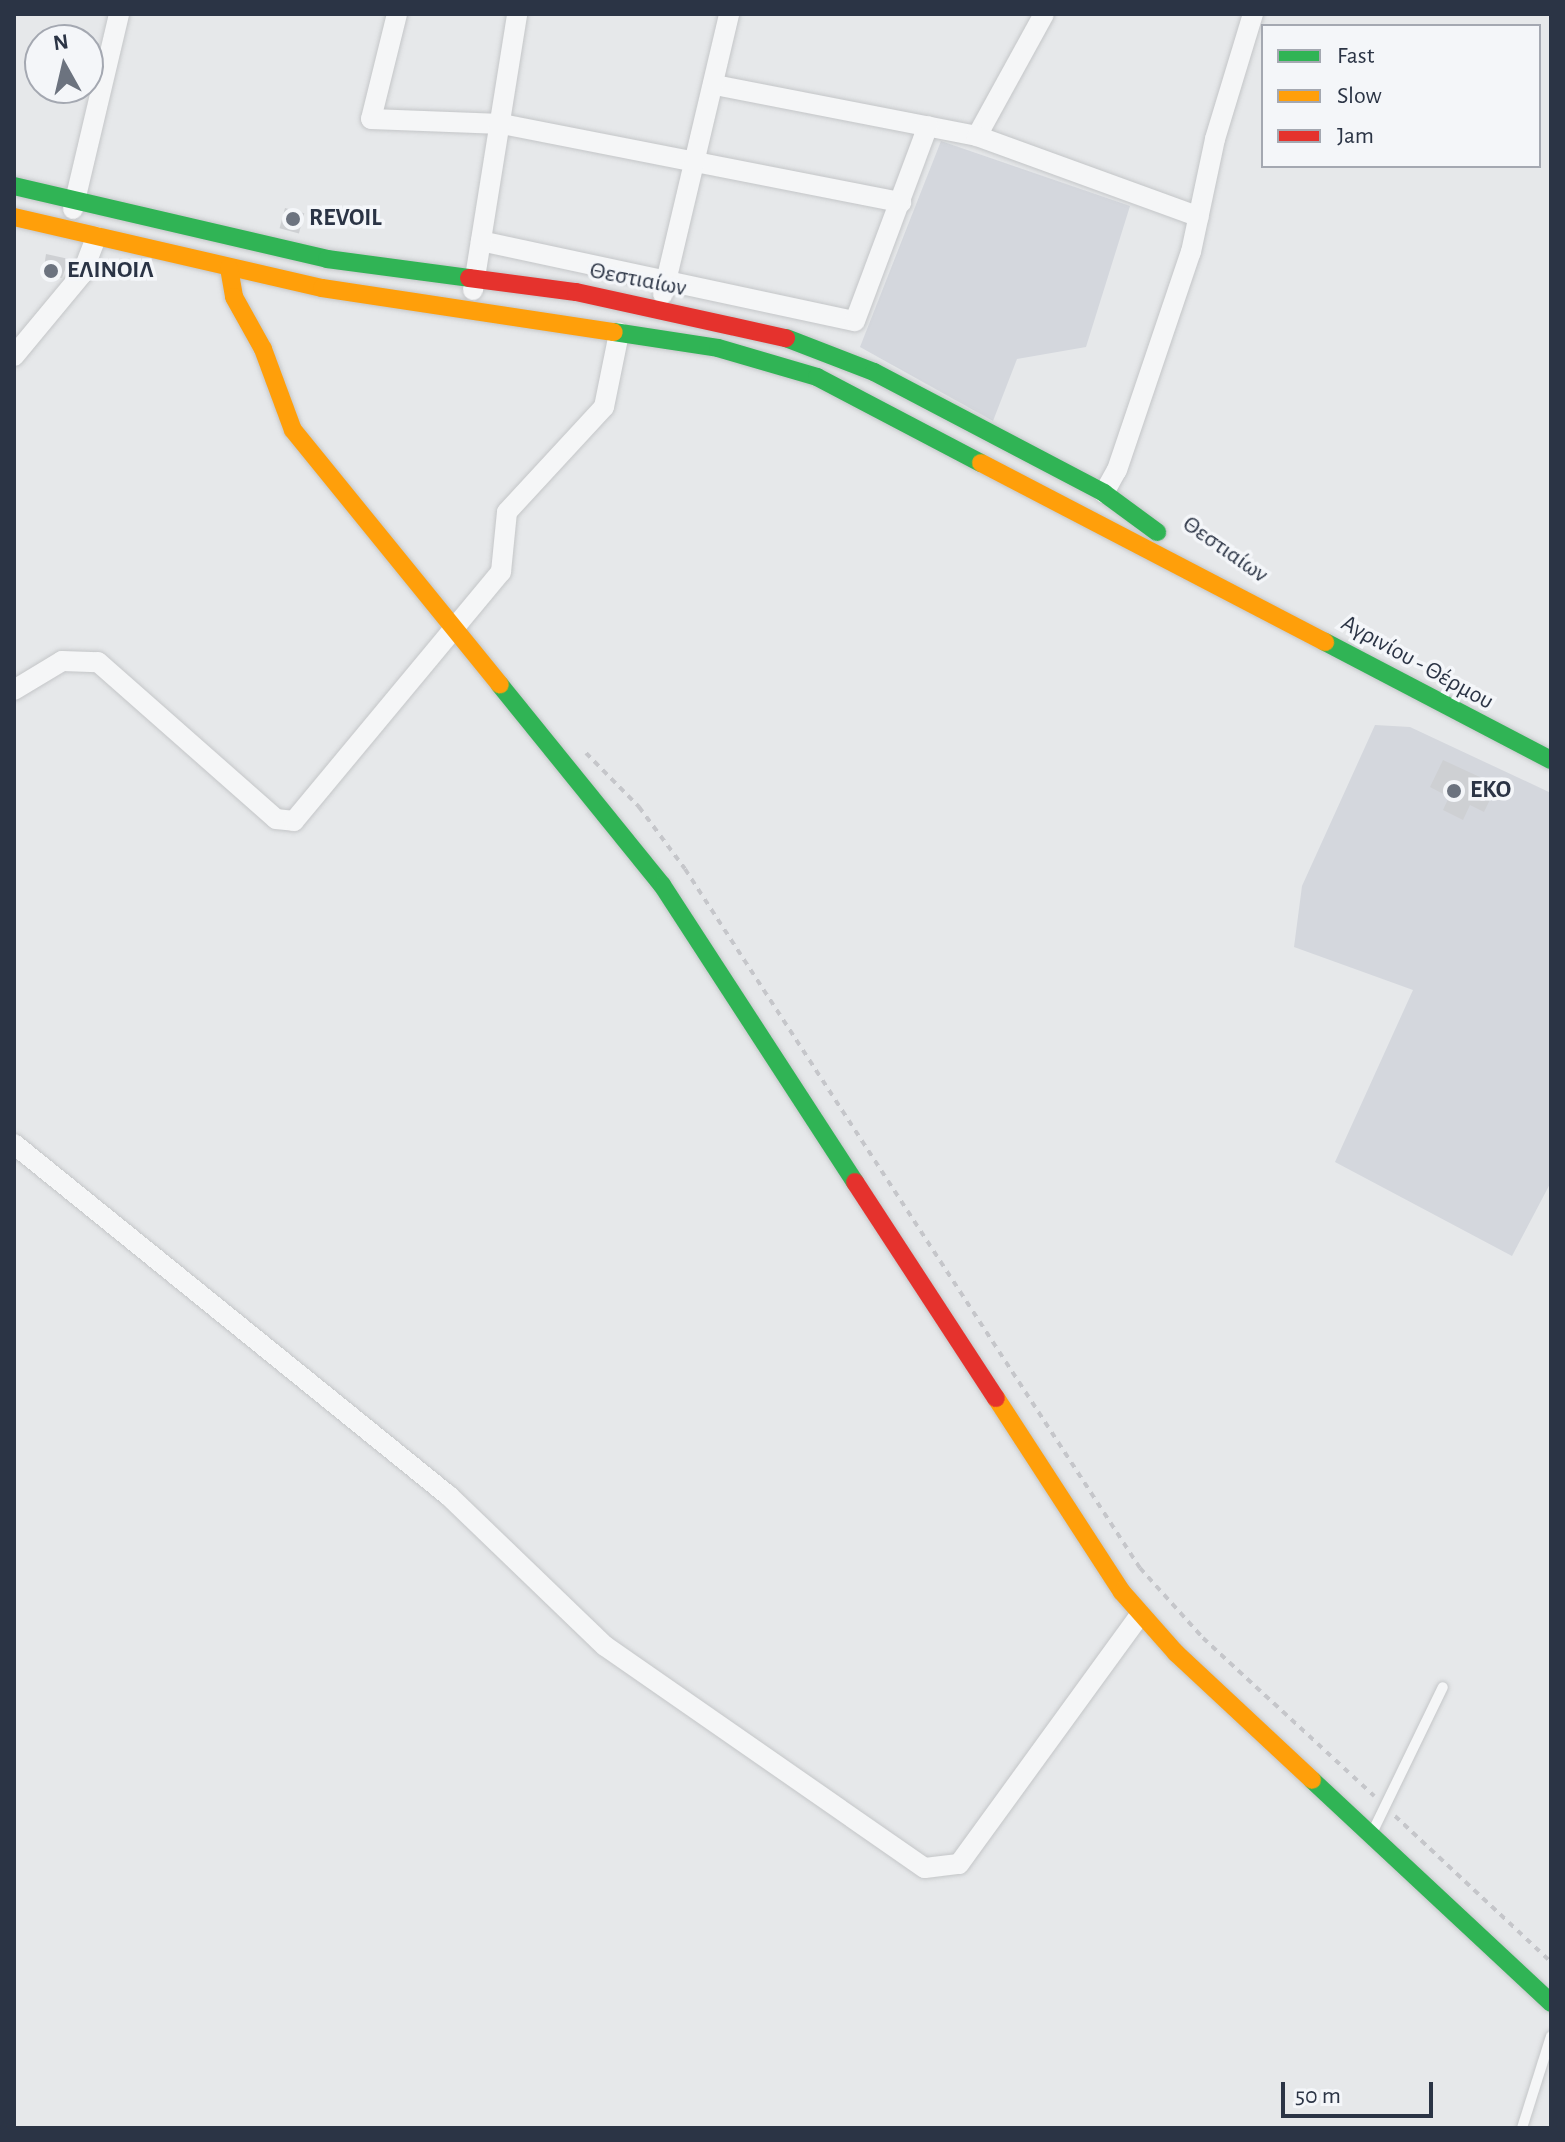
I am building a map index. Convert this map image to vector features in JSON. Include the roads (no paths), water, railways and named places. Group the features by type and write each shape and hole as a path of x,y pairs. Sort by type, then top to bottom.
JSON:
{"main road":[{"name":"Θεστιαίων","path":"14,186 327,259 473,278 661,309 829,352 1104,493 1262,604"},
{"name":"Θεστιαίων","path":"14,217 322,288 655,338 770,362 852,392 1262,604"},
{"path":"322,288 327,259"},
{"path":"229,268 234,297 266,355 286,419 662,885 1140,1615 1371,1835 1550,1999"},
{"name":"Αγρινίου - Θέρμου","path":"1262,604 1551,760"}],"street":[{"path":"67,229 119,14"},
{"path":"397,14 371,119 502,124 901,202"},
{"path":"471,312 473,278 502,124 517,14"},
{"path":"655,338 665,282 697,161 729,14"},
{"path":"977,136 1044,14"},
{"path":"1104,493 1117,470 1199,217 1253,14"},
{"path":"715,85 977,136 1199,217"},
{"path":"481,241 855,321 928,126"},
{"path":"14,356 82,274 96,237"},
{"path":"14,690 62,661 98,662 268,812 290,823 411,685 453,626 504,565 510,505 604,407 619,333"},
{"path":"14,1144 449,1496 605,1646 925,1868 959,1864 1140,1615"}],"lane":[{"path":"1371,1835 1443,1687"},
{"path":"1522,2128 1551,2036"}],"place":[{"name":"REVOIL","path":"293,219"},
{"name":"ΕΛΙΝΟΙΛ","path":"51,271"},
{"name":"EKO","path":"1454,791"}]}
